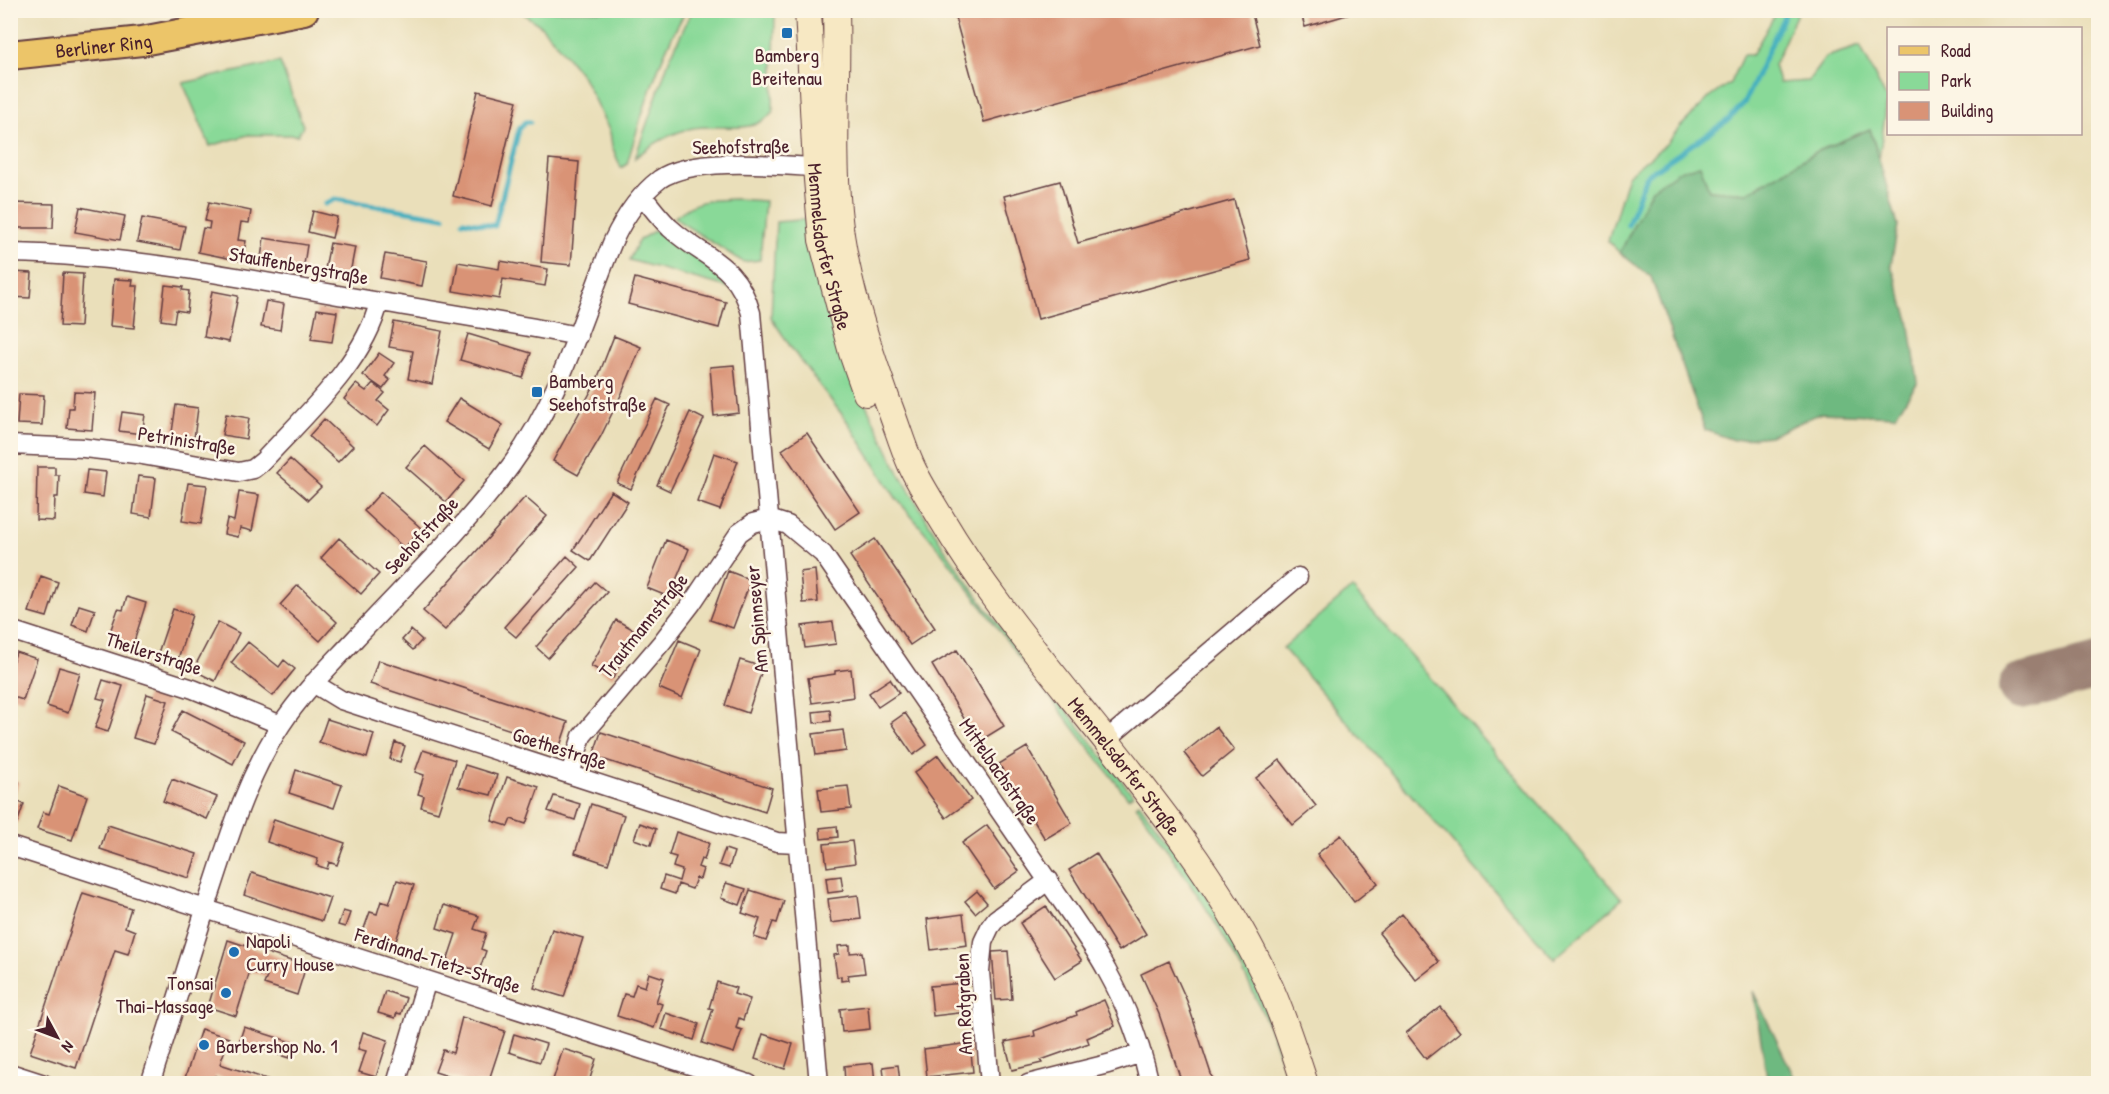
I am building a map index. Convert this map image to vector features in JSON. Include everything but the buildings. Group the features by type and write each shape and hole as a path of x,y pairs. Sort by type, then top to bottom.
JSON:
{"main road":[{"name":"Berliner Ring","path":"10,38 122,27 215,10"},
{"name":"Berliner Ring","path":"10,56 142,41 304,10"},
{"name":"Memmelsdorfer Straße","path":"808,10 826,168 838,211 851,282 873,359 912,467 959,548 1000,608 1185,843 1244,934 1266,978 1305,1083"},
{"name":"Memmelsdorfer Straße","path":"826,168 836,10"}],"street":[{"name":"Seehofstraße","path":"150,1083 206,909 247,791 261,759 281,725 313,683 446,543 512,465 537,426 553,395 622,223 660,179 674,172 716,165 826,168"},
{"name":"Am Spinnseyer","path":"643,196 671,228 724,267 746,295 751,313 819,1083"},
{"name":"Stauffenbergstraße","path":"10,253 60,254 132,261 215,273 578,336"},
{"name":"Petrinistraße","path":"10,445 105,451 239,472 253,469 325,393 350,361 375,320 379,302"},
{"name":"Trautmannstraße","path":"570,774 582,736 692,603 739,533 753,523 769,519"},
{"name":"Mittelbachstraße","path":"769,519 788,525 824,554 917,692 1049,880 1107,970 1142,1053 1150,1083"},
{"path":"1106,740 1298,577"},
{"name":"Theilerstraße","path":"10,630 193,689 281,725"},
{"name":"Goethestraße","path":"313,683 341,700 777,842 797,843"},
{"name":"Ferdinand-Tietz-Straße","path":"10,846 749,1083"},
{"name":"Am Rotgraben","path":"990,1083 980,972 983,942 996,919 1049,880"},
{"path":"396,1083 427,980"},
{"path":"1028,1083 1108,1064 1142,1053"},
{"path":"10,1073 44,1083"}],"green space":[{"path":"522,11 686,11 660,65 627,164 621,168 612,146 610,132 583,77 540,25"},
{"path":"692,11 775,11 773,111 756,124 693,128 677,133 655,143 635,158 669,60"},
{"path":"1777,11 1798,11 1774,65 1779,83 1808,81 1826,57 1860,46 1887,100 1879,159 1870,129 1816,152 1747,193 1652,189 1620,253 1608,241 1628,175 1666,144 1710,97 1730,83 1743,55 1752,55"},
{"path":"280,62 303,126 298,135 248,135 210,146 183,83"},
{"path":"1870,129 1898,225 1891,265 1909,320 1918,382 1895,416 1821,413 1770,436 1733,440 1705,430 1651,277 1620,253 1652,189 1679,171 1700,165 1709,190 1747,193 1816,152"},
{"path":"735,199 765,201 760,260 743,262 675,217 703,202"},
{"path":"811,219 860,392 900,475 944,548 986,608 1133,795 1128,798 1024,664 941,551 896,498 847,421 794,352 771,317 776,222"},
{"path":"655,230 702,257 713,266 730,288 629,260 639,240"},
{"path":"1352,588 1622,899 1554,959 1283,648"},
{"path":"1139,803 1186,865 1223,922 1250,970 1295,1083 1288,1083 1276,1045 1244,973 1204,904 1136,805"},
{"path":"1753,991 1797,1083 1768,1083"}],"waterway":[{"path":"1628,225 1646,176 1728,120 1744,103 1787,10"},
{"path":"463,221 495,226 519,129 525,122 530,122"},
{"path":"325,204 335,199 444,217"}],"taxiway":[{"path":"2021,687 2098,667"}],"place":[{"name":"Bamberg Breitenau","path":"787,33"},
{"name":"Bamberg Seehofstraße","path":"537,392"},
{"name":"Napoli Curry House","path":"234,952"},
{"name":"Tonsai Thai-Massage","path":"226,993"},
{"name":"Barbershop No. 1","path":"204,1045"}]}
